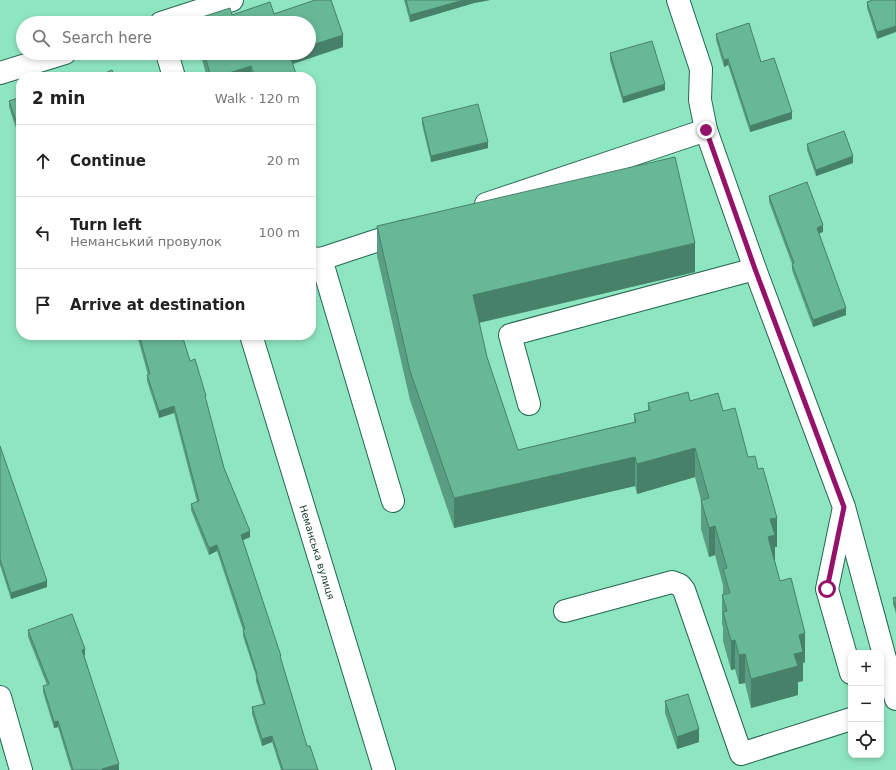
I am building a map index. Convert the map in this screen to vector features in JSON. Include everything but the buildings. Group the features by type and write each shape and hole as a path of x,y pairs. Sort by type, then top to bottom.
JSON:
{"street":[{"path":"182,16 230,0"},
{"path":"678,0 701,69 700,100 706,130 755,269 844,507 896,699"},
{"path":"0,73 42,60"},
{"path":"169,60 173,72"},
{"path":"465,211 706,130"},
{"path":"393,501 316,259 427,224"},
{"path":"529,404 510,335 755,269"},
{"name":"Неманська вулиця","path":"253,340 384,770"},
{"path":"844,507 827,589 848,662"},
{"path":"565,612 672,582 680,585 684,590 741,754 848,720"},
{"path":"0,697 21,770"}],"route":[{"path":"706,130 755,269 844,507 827,589"}]}
